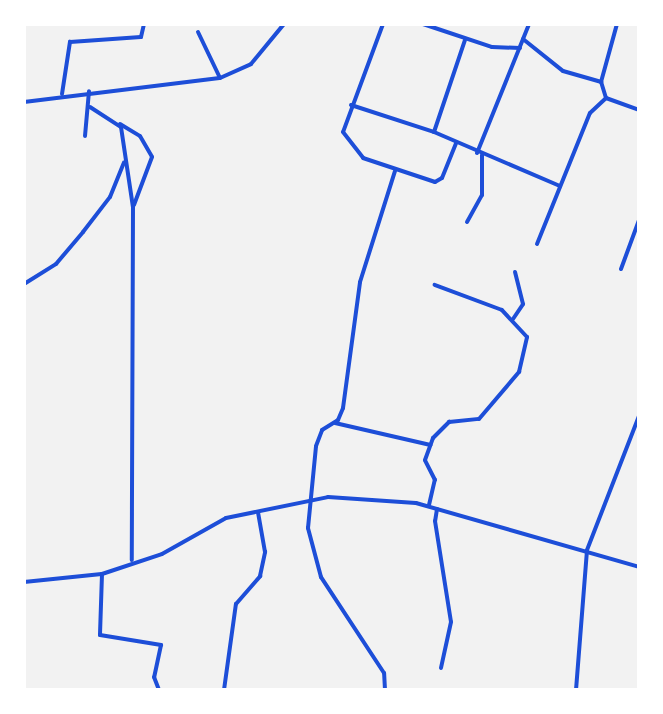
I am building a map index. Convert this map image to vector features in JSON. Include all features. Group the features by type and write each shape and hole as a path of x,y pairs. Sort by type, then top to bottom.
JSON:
{"street":[{"path":"62,94 70,42 141,37 144,24"},
{"path":"24,102 62,94 220,78 251,64 284,24"},
{"path":"383,24 343,128 346,135 363,158 395,171 439,181 456,143"},
{"path":"423,24 436,26 465,40 520,48"},
{"path":"467,222 482,195 480,154 529,24"},
{"path":"606,98 601,82 617,24"},
{"path":"198,32 220,78"},
{"path":"523,39 563,71 601,82"},
{"path":"434,132 465,40"},
{"path":"85,136 90,107 89,91"},
{"path":"606,98 639,110"},
{"path":"537,244 590,113 606,98"},
{"path":"351,105 434,132 560,186"},
{"path":"90,107 140,136 152,157 133,207"},
{"path":"119,124 133,207 132,560"},
{"path":"24,284 56,264 83,232 110,197 125,160"},
{"path":"385,690 384,673 321,577 310,543 309,501 319,435 343,408 360,282 395,171"},
{"path":"621,269 639,220"},
{"path":"513,319 523,304 515,272"},
{"path":"429,506 435,480 425,466 430,445 449,422 479,419 519,372 527,337 513,319 475,298 435,285"},
{"path":"576,690 587,550 639,416"},
{"path":"333,422 430,445"},
{"path":"24,582 102,574 132,560 162,554 223,519 309,501 359,497 429,506 639,567"},
{"path":"437,509 445,607 451,622 441,668"},
{"path":"224,690 236,604 260,576 265,552 258,513"},
{"path":"102,574 100,635 161,645 154,677 159,690"}]}
